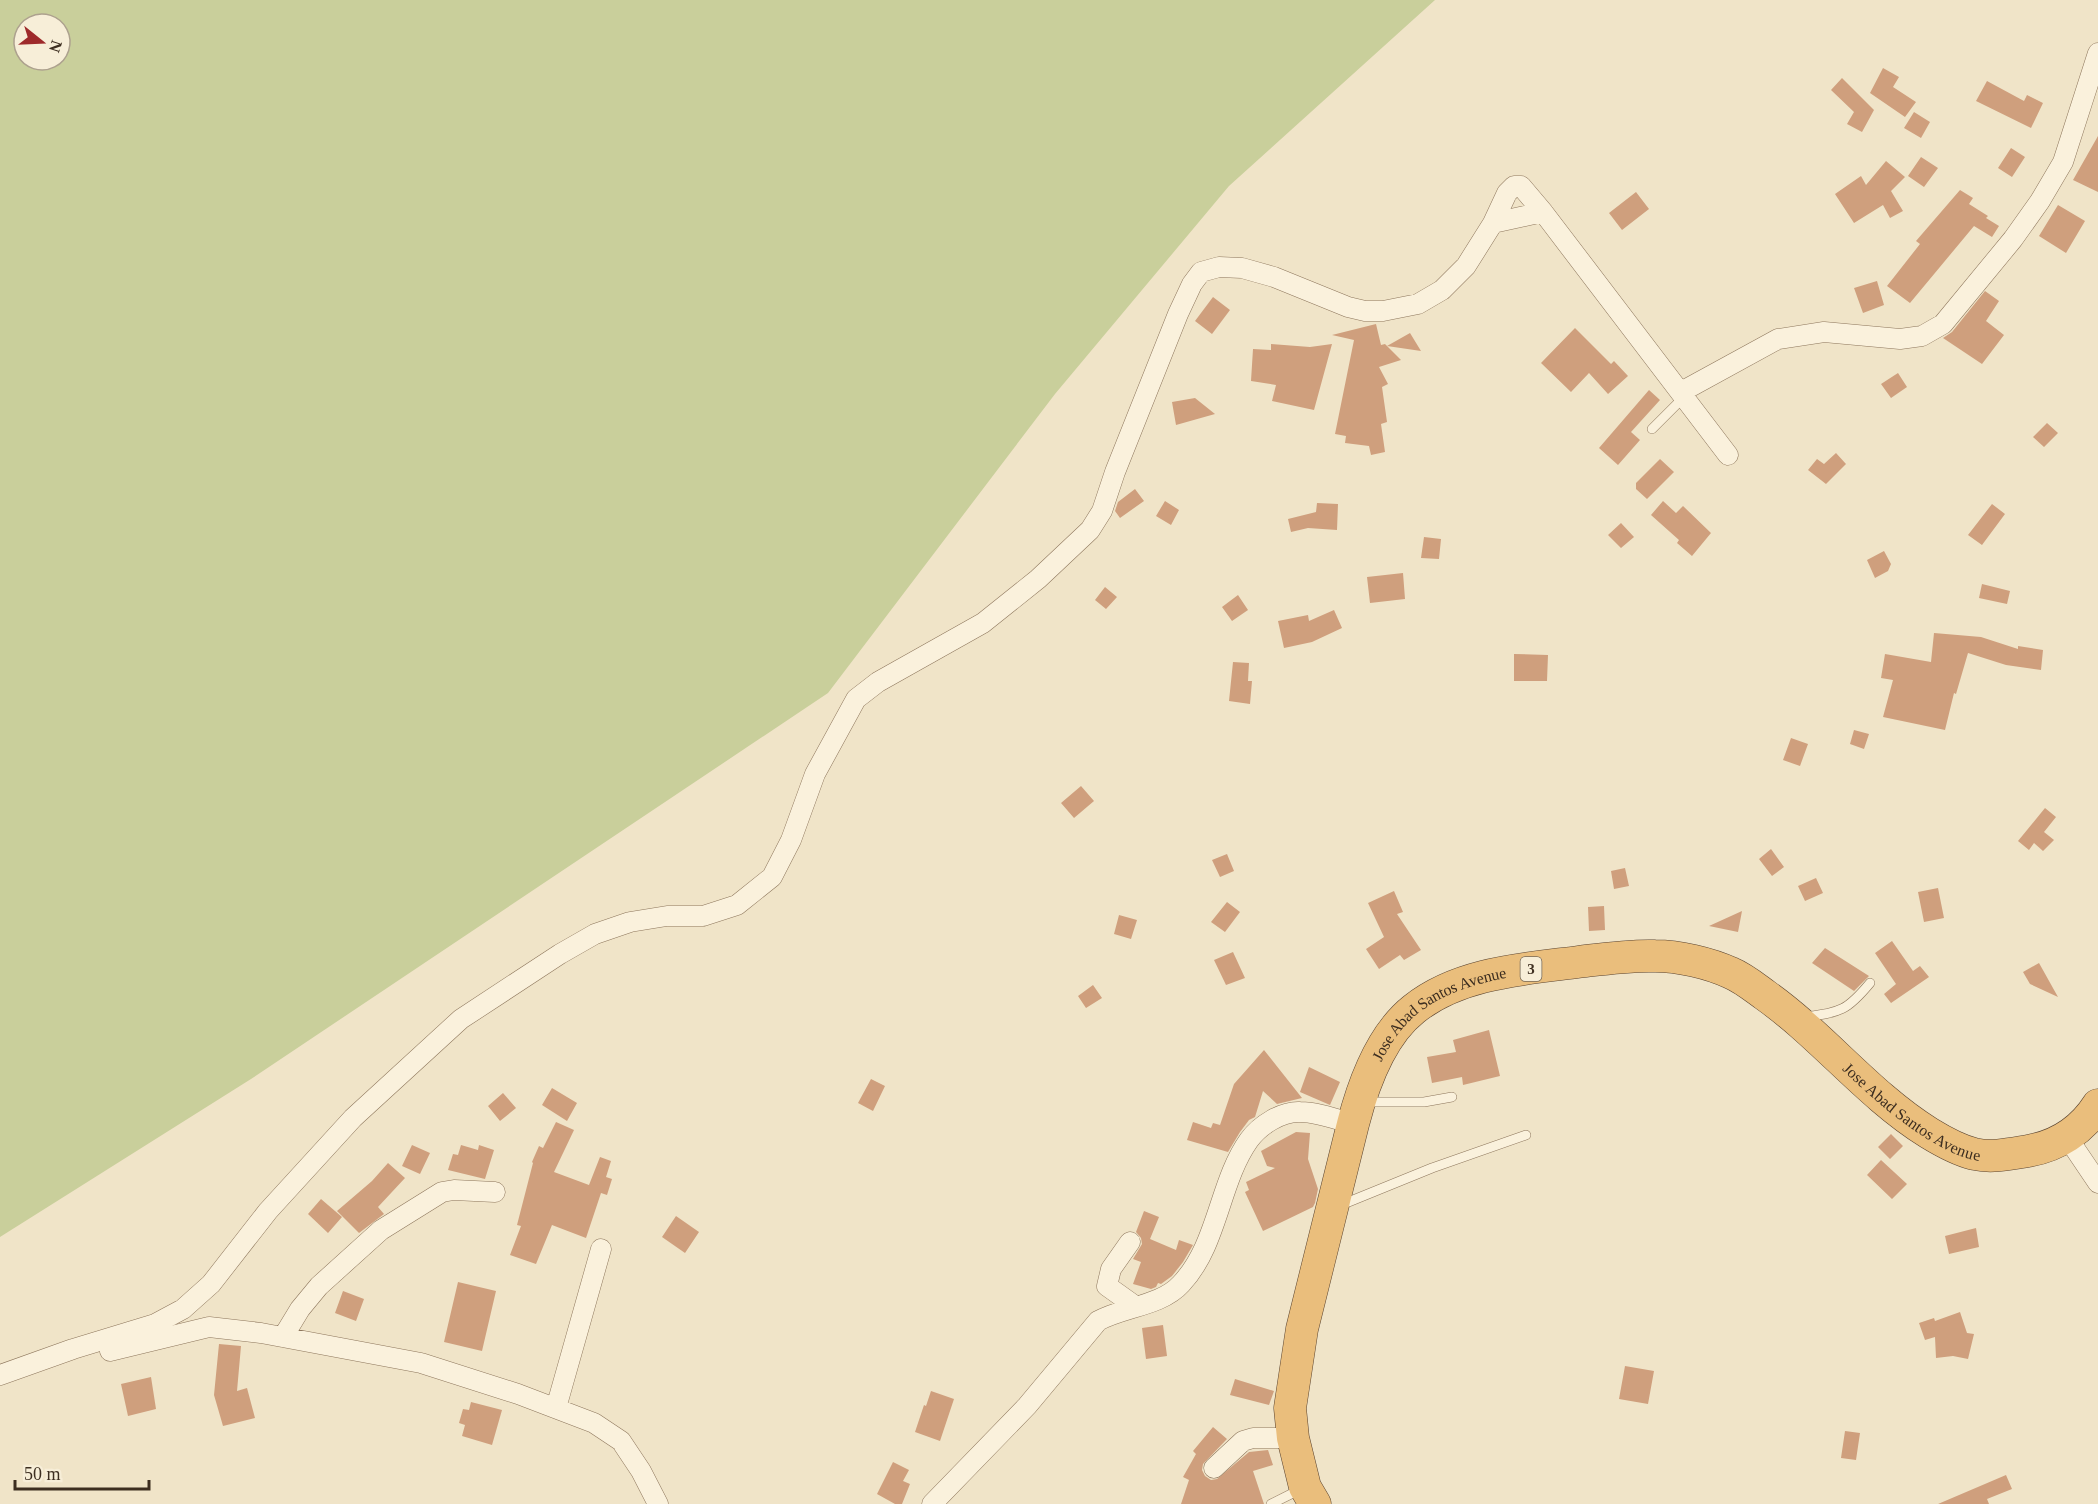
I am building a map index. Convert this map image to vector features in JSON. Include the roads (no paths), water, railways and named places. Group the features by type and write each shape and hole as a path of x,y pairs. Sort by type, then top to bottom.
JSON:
{"highway":[{"name":"Jose Abad Santos Avenue","path":"1310,1495 1293,1438 1290,1408 1302,1329 1356,1113 1384,1044 1413,1010 1443,990 1473,979 1540,967 1656,956 1692,961 1731,973 1756,988 1795,1018 1887,1102 1916,1125 1945,1143 1974,1154 2003,1156 2041,1149 2067,1137 2091,1117 2098,1105"}],"street":[{"path":"1682,394 1778,339 1824,332 1900,339 1922,336 1943,324 2020,229 2063,162 2098,53"},
{"path":"0,1375 73,1349 155,1324 183,1309 211,1284 268,1211 353,1118 461,1019 595,934 630,922 667,916 703,916 738,905 772,877 791,840 815,774 856,699 886,677 983,623 1038,579 1090,530 1102,511 1115,472 1178,314 1192,284 1202,272 1219,267 1242,268 1274,277 1348,307 1365,311 1383,311 1418,304 1442,290 1466,266 1493,223 1507,193 1514,186 1521,186 1728,455"},
{"path":"1493,223 1543,212"},
{"path":"932,1504 1027,1406 1098,1321 1168,1294 1180,1285 1204,1248 1241,1154 1250,1138 1263,1126 1284,1114 1356,1113"},
{"path":"2067,1137 2098,1183"},
{"path":"283,1337 300,1309 319,1286 381,1230 442,1192 454,1190 495,1192"},
{"path":"1130,1242 1111,1269 1107,1286 1135,1306"},
{"path":"556,1408 601,1249"},
{"path":"73,1349 88,1354 110,1351 209,1327 247,1330 421,1363 594,1423 621,1441 641,1471 658,1504"},
{"path":"1214,1468 1243,1441 1260,1438 1293,1438"}],"lane":[{"path":"1652,429 1682,394"},
{"path":"1795,1018 1834,1013 1845,1009 1870,983"},
{"path":"1356,1113 1452,1097"},
{"path":"1333,1208 1432,1168 1526,1135"},
{"path":"1271,1504 1310,1495"}]}
